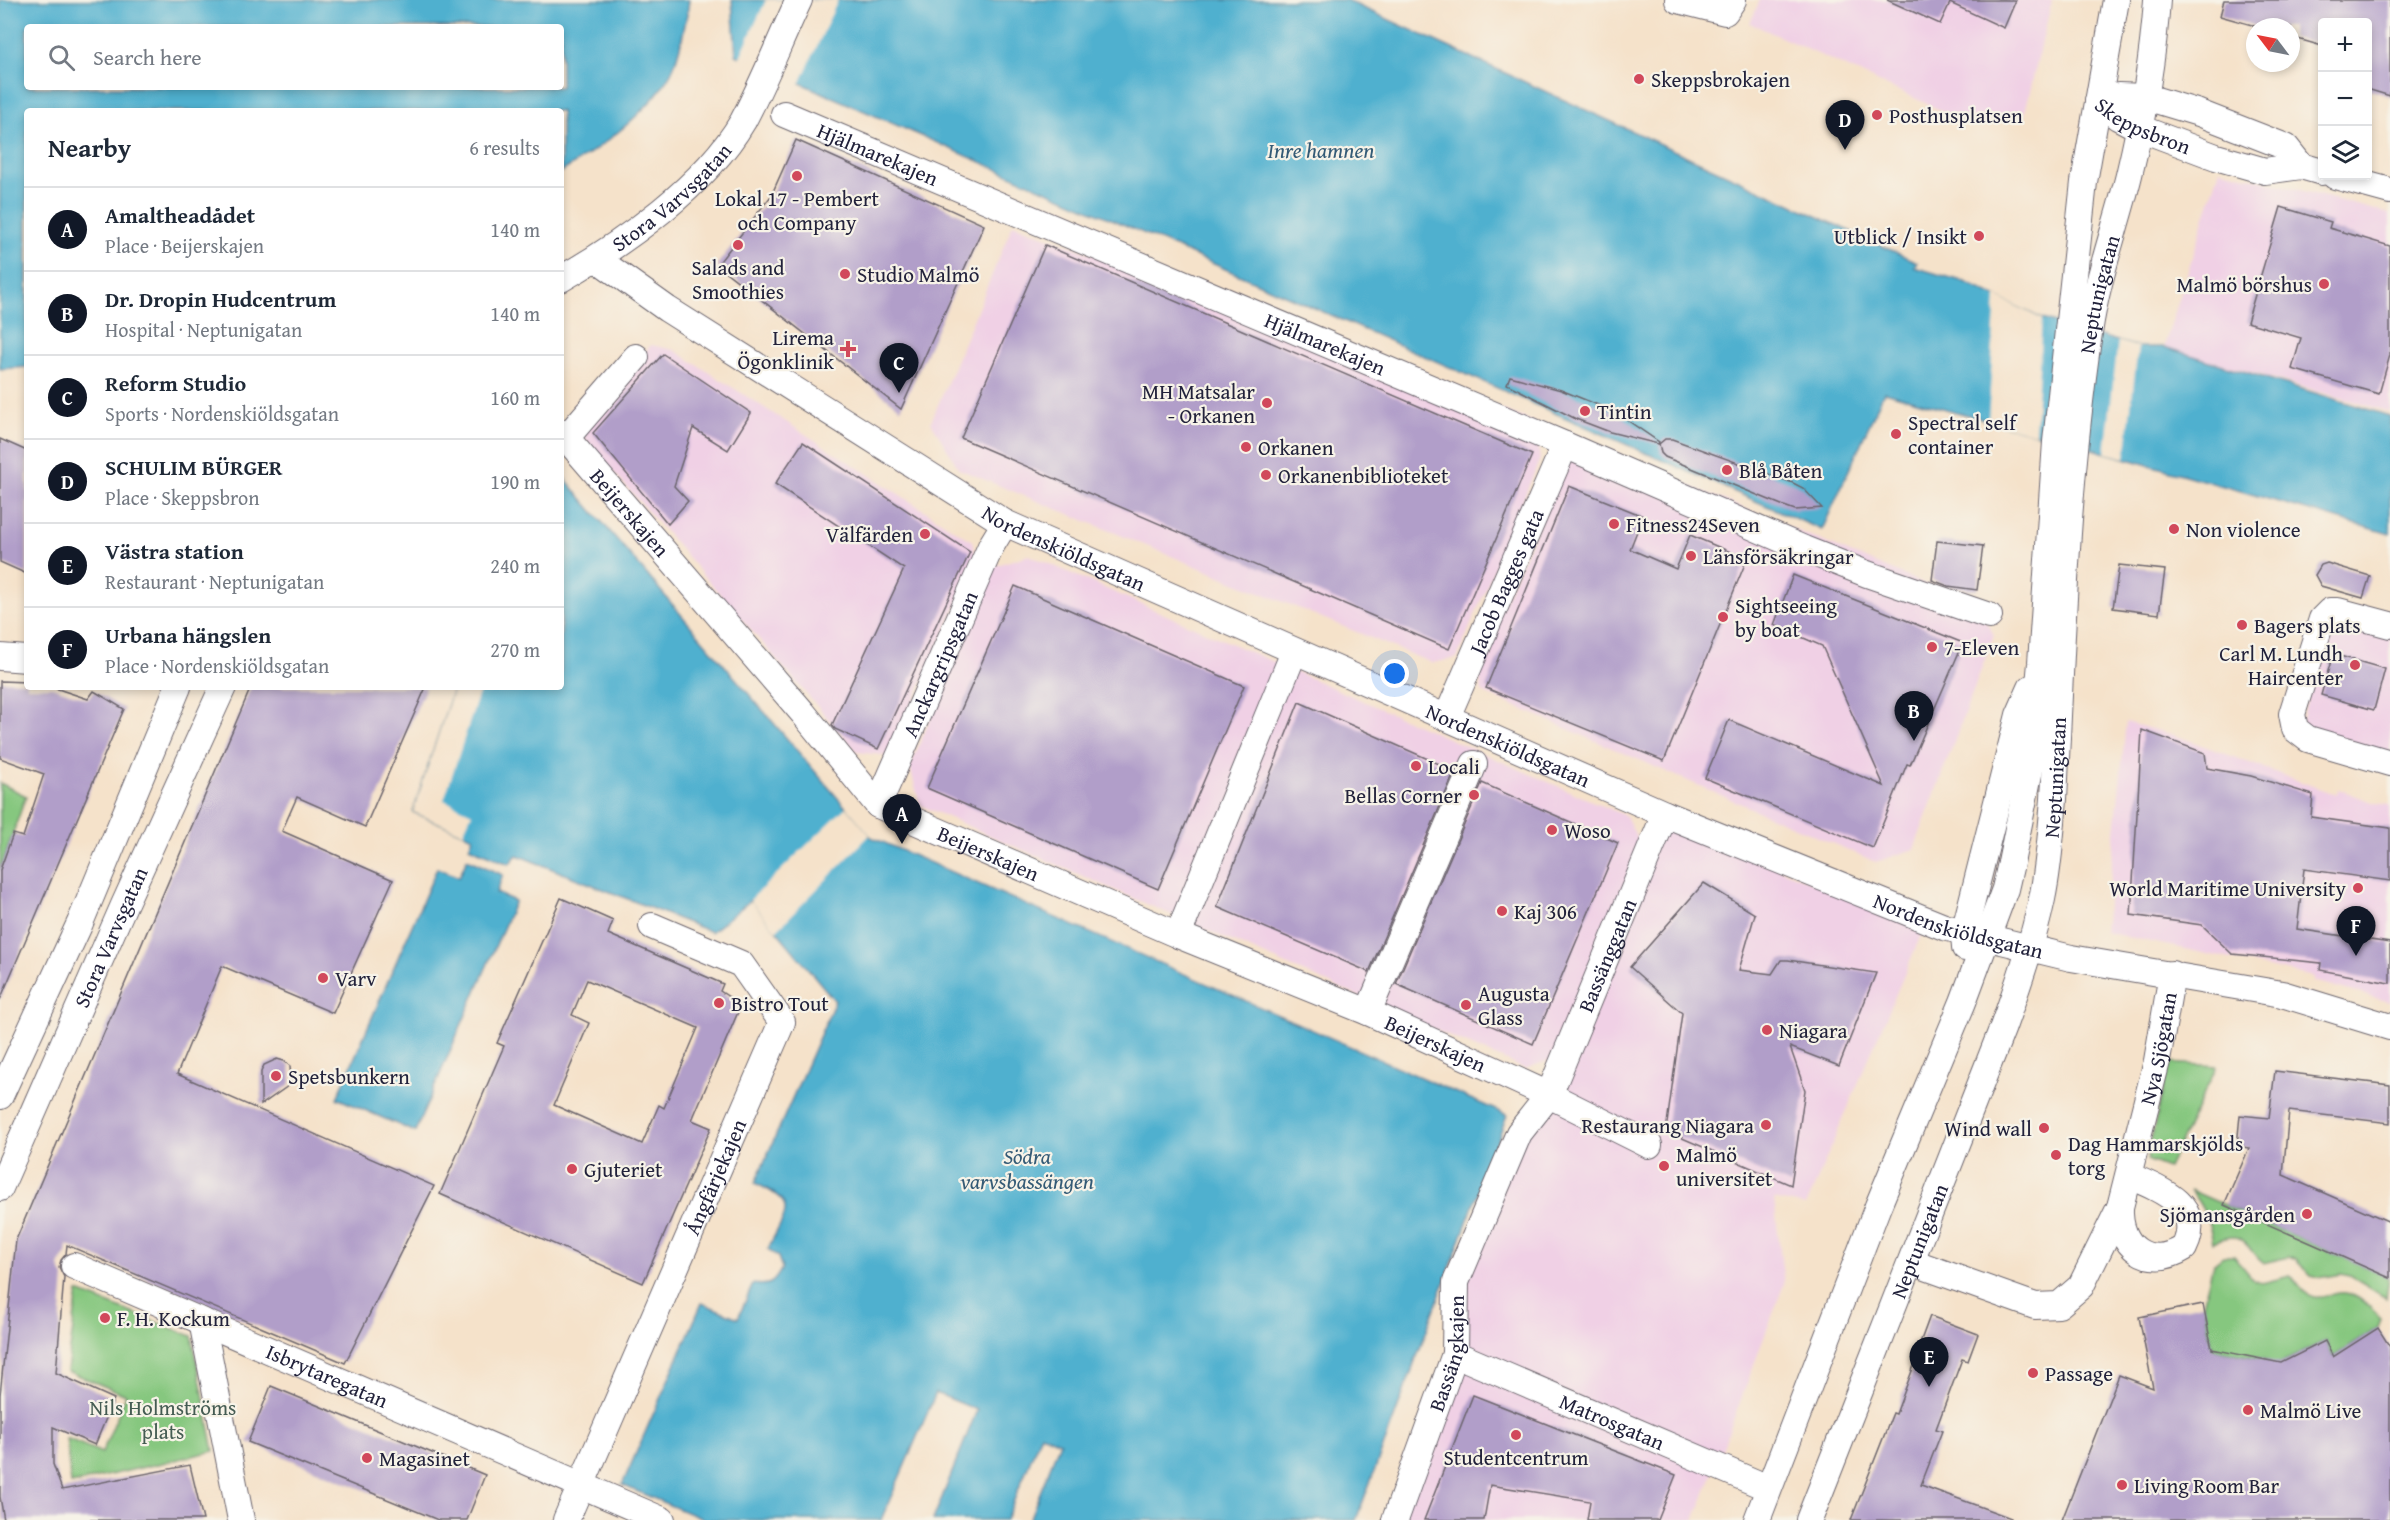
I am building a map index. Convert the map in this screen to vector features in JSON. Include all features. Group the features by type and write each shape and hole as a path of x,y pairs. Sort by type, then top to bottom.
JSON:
{"street":[{"name":"Stora Varvsgatan","path":"564,277 597,259 694,182 742,123 799,0"},
{"path":"1678,0 1729,6"},
{"name":"Neptunigatan","path":"1757,1520 1878,1206 1965,998 1976,936 2004,889 2032,759 2078,329 2085,172 2116,0"},
{"name":"Neptunigatan","path":"2078,329 2098,283 2129,175 2146,97 2157,0"},
{"name":"Skeppsbron","path":"2098,101 2118,96 2146,97 2199,113 2286,147 2312,169"},
{"name":"Skeppsbron","path":"2098,101 2118,117 2139,128 2216,157 2265,171 2312,169"},
{"name":"Hjälmarekajen","path":"784,114 1867,574 1989,616"},
{"path":"2350,180 2390,191"},
{"name":"Nordenskiöldsgatan","path":"597,259 667,309 1005,523 1293,652 1447,717 1665,814 1914,916 1976,936 2029,949 2282,994 2390,1027"},
{"path":"564,435 636,357"},
{"name":"Beijerskajen","path":"564,435 878,805 1178,935 1368,1012 1549,1095 1649,1145"},
{"name":"Neptunigatan","path":"1809,1520 2003,1027 2029,949 2042,899 2054,799 2065,444"},
{"name":"Jacob Bagges gata","path":"1447,717 1565,445"},
{"name":"Anckargripsgatan","path":"878,805 991,546 1005,523"},
{"path":"2390,625 2338,611 2330,611 2322,619 2292,714 2295,729 2308,739 2390,763"},
{"path":"1178,935 1293,652"},
{"path":"0,657 24,659"},
{"name":"Stora Varvsgatan","path":"0,1096 80,923 177,690"},
{"path":"200,690 220,694"},
{"name":"Stora Varvsgatan","path":"0,1188 124,905 220,694"},
{"path":"1368,1012 1474,764"},
{"name":"Bassänggatan","path":"1549,1095 1665,814"},
{"name":"Ångfärjekajen","path":"567,1520 782,1022 741,964 652,926"},
{"name":"Nya Sjögatan","path":"1912,1262 2035,1306 2059,1305 2081,1286 2120,1208 2157,1061 2172,974"},
{"name":"Bassängkajen","path":"1395,1520 1455,1354 1456,1282 1519,1132 1549,1095"},
{"path":"2120,1208 2119,1221 2122,1231 2130,1244 2139,1252 2151,1257 2164,1257 2184,1248 2191,1227 2186,1213 2171,1196 2129,1176"},
{"name":"Isbrytaregatan","path":"74,1266 662,1520"},
{"path":"202,1322 241,1520"},
{"name":"Matrosgatan","path":"1455,1354 1768,1488"}],"shaded area":[{"path":"1760,0 2052,0 2023,120 1971,124 1750,23"},
{"path":"2220,169 2390,214 2390,412 2164,347"},
{"name":"Orkanen","path":"1013,224 1534,422 1540,459 1457,658 1432,663 959,469 931,422"},
{"path":"651,345 674,350 972,541 977,560 889,756 857,752 584,438 591,417"},
{"path":"1595,446 1977,606 1994,635 1914,849 1876,862 1482,692 1477,662 1568,460"},
{"path":"1029,555 1626,816 1642,848 1552,1059 1525,1069 920,805 910,767 994,566"},
{"path":"2325,622 2390,630 2390,757 2301,726"},
{"path":"2126,722 2174,735 2337,795 2338,789 2375,803 2390,805 2390,1002 2314,981 2314,977 2105,932"},
{"name":"Malmö universitet","path":"1667,823 1924,928 1806,1206 1774,1199 1784,1284 1716,1466 1694,1520 1395,1520 1455,1354 1456,1282"}],"green space":[{"path":"0,783 26,796 0,870"},
{"path":"2168,1063 2217,1066 2168,1168 2147,1160"},
{"path":"2190,1190 2389,1277 2386,1298 2350,1276 2341,1274 2318,1278 2311,1276 2296,1260 2289,1257 2263,1263 2239,1238 2225,1238 2213,1242 2205,1214"},
{"path":"2223,1256 2234,1256 2253,1279 2262,1283 2290,1276 2310,1296 2350,1294 2367,1304 2381,1318 2378,1328 2333,1357 2325,1341 2268,1369 2269,1360 2212,1349 2203,1304 2213,1264"},
{"name":"Nils Holmströms plats","path":"78,1292 192,1336 214,1451 71,1484 66,1438 102,1453 126,1395 67,1371"}],"water":[{"path":"0,0 689,0 677,57 662,88 622,128 564,170 564,108 24,108 24,367 0,369"},
{"name":"Inre hamnen","path":"732,0 1346,0 1917,262 1914,267 1965,282 2042,319 2138,347 2164,347 2390,416 2390,534 1884,392 1822,530 736,55"},
{"name":"Södra varvsbassängen","path":"564,478 871,837 1507,1115 1356,1520 1029,1520 1060,1442 1041,1434 1006,1520 933,1520 977,1410 936,1393 881,1520 705,1520 622,1485 702,1303 738,1318 753,1284 771,1283 782,1268 778,1257 768,1249 784,1217 784,1203 769,1190 755,1183 835,1001 751,900 711,932 517,855 509,864 469,847 473,837 413,812 453,690 564,690"},
{"path":"467,859 503,875 496,893 515,901 415,1132 337,1098 437,868 459,877"}],"pier":[{"path":"766,0 838,0 799,86 739,59"},
{"path":"1996,296 2042,319 2035,434 1988,421"},
{"path":"2118,341 2138,347 2125,458 2105,453"},
{"path":"453,690 480,690 444,800 472,813 463,833 413,812"},
{"path":"846,807 870,835 776,931 750,900"}],"building":[{"path":"1887,0 2016,0 2004,28 1950,3 1940,24"},
{"path":"2224,0 2390,0 2390,96 2372,91 2372,18 2318,18 2318,45 2300,40 2300,18 2246,18 2246,23 2220,16"},
{"name":"Studio Malmö","path":"796,140 984,225 901,409 717,265 771,196"},
{"name":"Malmö börshus","path":"2281,207 2331,222 2329,228 2390,246 2390,355 2379,394 2292,369 2301,338 2247,322"},
{"name":"Orkanen","path":"1045,245 1532,455 1449,649 961,438"},
{"path":"663,354 751,413 728,450 693,428 674,486 688,501 668,524 593,433"},
{"name":"Tintin","path":"1510,376 1561,390 1603,407 1618,414 1659,442 1658,444 1610,432 1576,419 1507,384"},
{"path":"0,439 24,450 24,573 0,562"},
{"name":"Blå Båten","path":"1665,439 1672,439 1793,483 1803,488 1822,508 1795,510 1665,457 1661,453 1659,444"},
{"path":"803,442 970,552 878,749 835,729 832,725 904,569 775,484"},
{"path":"1569,486 1643,516 1630,549 1676,569 1690,535 1747,559 1664,761 1486,688"},
{"path":"1937,541 1983,546 1977,590 1948,586 1932,580"},
{"path":"2327,563 2370,576 2363,598 2321,586 2315,575 2321,565"},
{"path":"2119,565 2165,570 2159,614 2113,608"},
{"path":"1793,575 1963,643 1910,765 1907,764 1873,848 1705,778 1729,720 1884,786 1822,646 1774,625"},
{"path":"1015,586 1244,686 1158,889 927,788"},
{"path":"2333,654 2385,669 2374,710 2321,695"},
{"path":"0,681 24,682 24,690 61,690 88,699 94,691 124,709 0,1000 0,870 13,834 23,837 44,774 0,758"},
{"path":"250,690 425,690 365,827 297,797 282,831 393,880 333,1013 222,966 177,1074 434,1186 345,1363 67,1245 66,1254 59,1267 64,1277 56,1373 114,1399 95,1445 53,1427 53,1464 62,1490 190,1465 203,1520 4,1520 0,1497 0,1395 16,1240"},
{"path":"1299,702 1455,771 1369,972 1217,907"},
{"path":"2142,730 2205,753 2207,768 2251,776 2313,795 2311,817 2390,828 2390,881 2304,869 2297,929 2390,943 2390,983 2320,970 2321,963 2232,954 2202,925 2131,915"},
{"name":"Kaj 306","path":"1482,783 1618,843 1533,1044 1396,984"},
{"name":"Niagara","path":"1704,883 1755,914 1739,970 1772,974 1781,960 1788,960 1876,973 1839,1066 1790,1047 1805,1090 1791,1185 1666,1131 1682,1013 1630,967"},
{"path":"561,898 613,921 608,934 723,984 720,991 741,1005 692,1120 711,1128 643,1283 440,1194 504,1046 497,1043","holes":["587,980 698,1028 664,1108 659,1105 642,1144 554,1105 589,1023 572,1015"]},
{"name":"Spetsbunkern","path":"277,1059 290,1066 291,1081 288,1086 261,1105 261,1072 264,1065"},
{"path":"2275,1071 2390,1085 2390,1123 2289,1111 2283,1175 2390,1222 2390,1278 2224,1205 2249,1148 2237,1146 2240,1115 2269,1118"},
{"name":"Malmö Live","path":"2203,1304 2212,1349 2281,1363 2325,1341 2333,1357 2378,1328 2390,1347 2390,1520 2062,1520 2119,1375 2153,1388 2139,1317"},
{"path":"1930,1316 1978,1334 1968,1361 1962,1359 1936,1429 1942,1431 1921,1485 2011,1518 2011,1520 1851,1520 1893,1413 1896,1414"},
{"name":"Magasinet","path":"271,1386 485,1475 467,1520 438,1520 248,1442"},
{"name":"Studentcentrum","path":"1473,1395 1676,1475 1658,1520 1587,1520 1590,1501 1490,1485 1484,1520 1424,1520"}],"place":[{"name":"Skeppsbrokajen","path":"1639,79"},
{"name":"Posthusplatsen","path":"1877,115"},
{"name":"SCHULIM BÜRGER","path":"1845,150"},
{"name":"Lokal 17 - Pembert och Company","path":"797,176"},
{"name":"Utblick / Insikt","path":"1979,236"},
{"name":"Salads and Smoothies","path":"738,245"},
{"name":"Studio Malmö","path":"845,274"},
{"name":"Malmö börshus","path":"2324,284"},
{"name":"Lirema Ögonklinik","path":"848,349"},
{"name":"Reform Studio","path":"899,393"},
{"name":"MH Matsalar - Orkanen","path":"1267,403"},
{"name":"Tintin","path":"1585,411"},
{"name":"Spectral self container","path":"1896,434"},
{"name":"Orkanen","path":"1246,447"},
{"name":"Blå Båten","path":"1727,470"},
{"name":"Orkanenbiblioteket","path":"1266,475"},
{"name":"Fitness24Seven","path":"1614,524"},
{"name":"Non violence","path":"2174,529"},
{"name":"Välfärden","path":"925,534"},
{"name":"Länsförsäkringar","path":"1691,556"},
{"name":"Sightseeing by boat","path":"1723,617"},
{"name":"Bagers plats","path":"2242,625"},
{"name":"7-Eleven","path":"1932,647"},
{"name":"Carl M. Lundh Haircenter","path":"2355,665"},
{"name":"Dr. Dropin Hudcentrum","path":"1914,741"},
{"name":"Locali","path":"1416,766"},
{"name":"Bellas Corner","path":"1474,795"},
{"name":"Woso","path":"1552,830"},
{"name":"Amaltheadådet","path":"902,844"},
{"name":"World Maritime University","path":"2358,888"},
{"name":"Kaj 306","path":"1502,911"},
{"name":"Urbana hängslen","path":"2356,956"},
{"name":"Varv","path":"323,978"},
{"name":"Bistro Tout","path":"719,1003"},
{"name":"Augusta Glass","path":"1466,1005"},
{"name":"Niagara","path":"1767,1030"},
{"name":"Spetsbunkern","path":"276,1076"},
{"name":"Restaurang Niagara","path":"1766,1125"},
{"name":"Wind wall","path":"2044,1128"},
{"name":"Dag Hammarskjölds torg","path":"2056,1155"},
{"name":"Malmö universitet","path":"1664,1166"},
{"name":"Gjuteriet","path":"572,1169"},
{"name":"Sjömansgården","path":"2307,1214"},
{"name":"F. H. Kockum","path":"105,1318"},
{"name":"Passage","path":"2033,1373"},
{"name":"Västra station","path":"1929,1387"},
{"name":"Malmö Live","path":"2248,1410"},
{"name":"Studentcentrum","path":"1516,1435"},
{"name":"Magasinet","path":"367,1458"},
{"name":"Living Room Bar","path":"2122,1485"}]}
